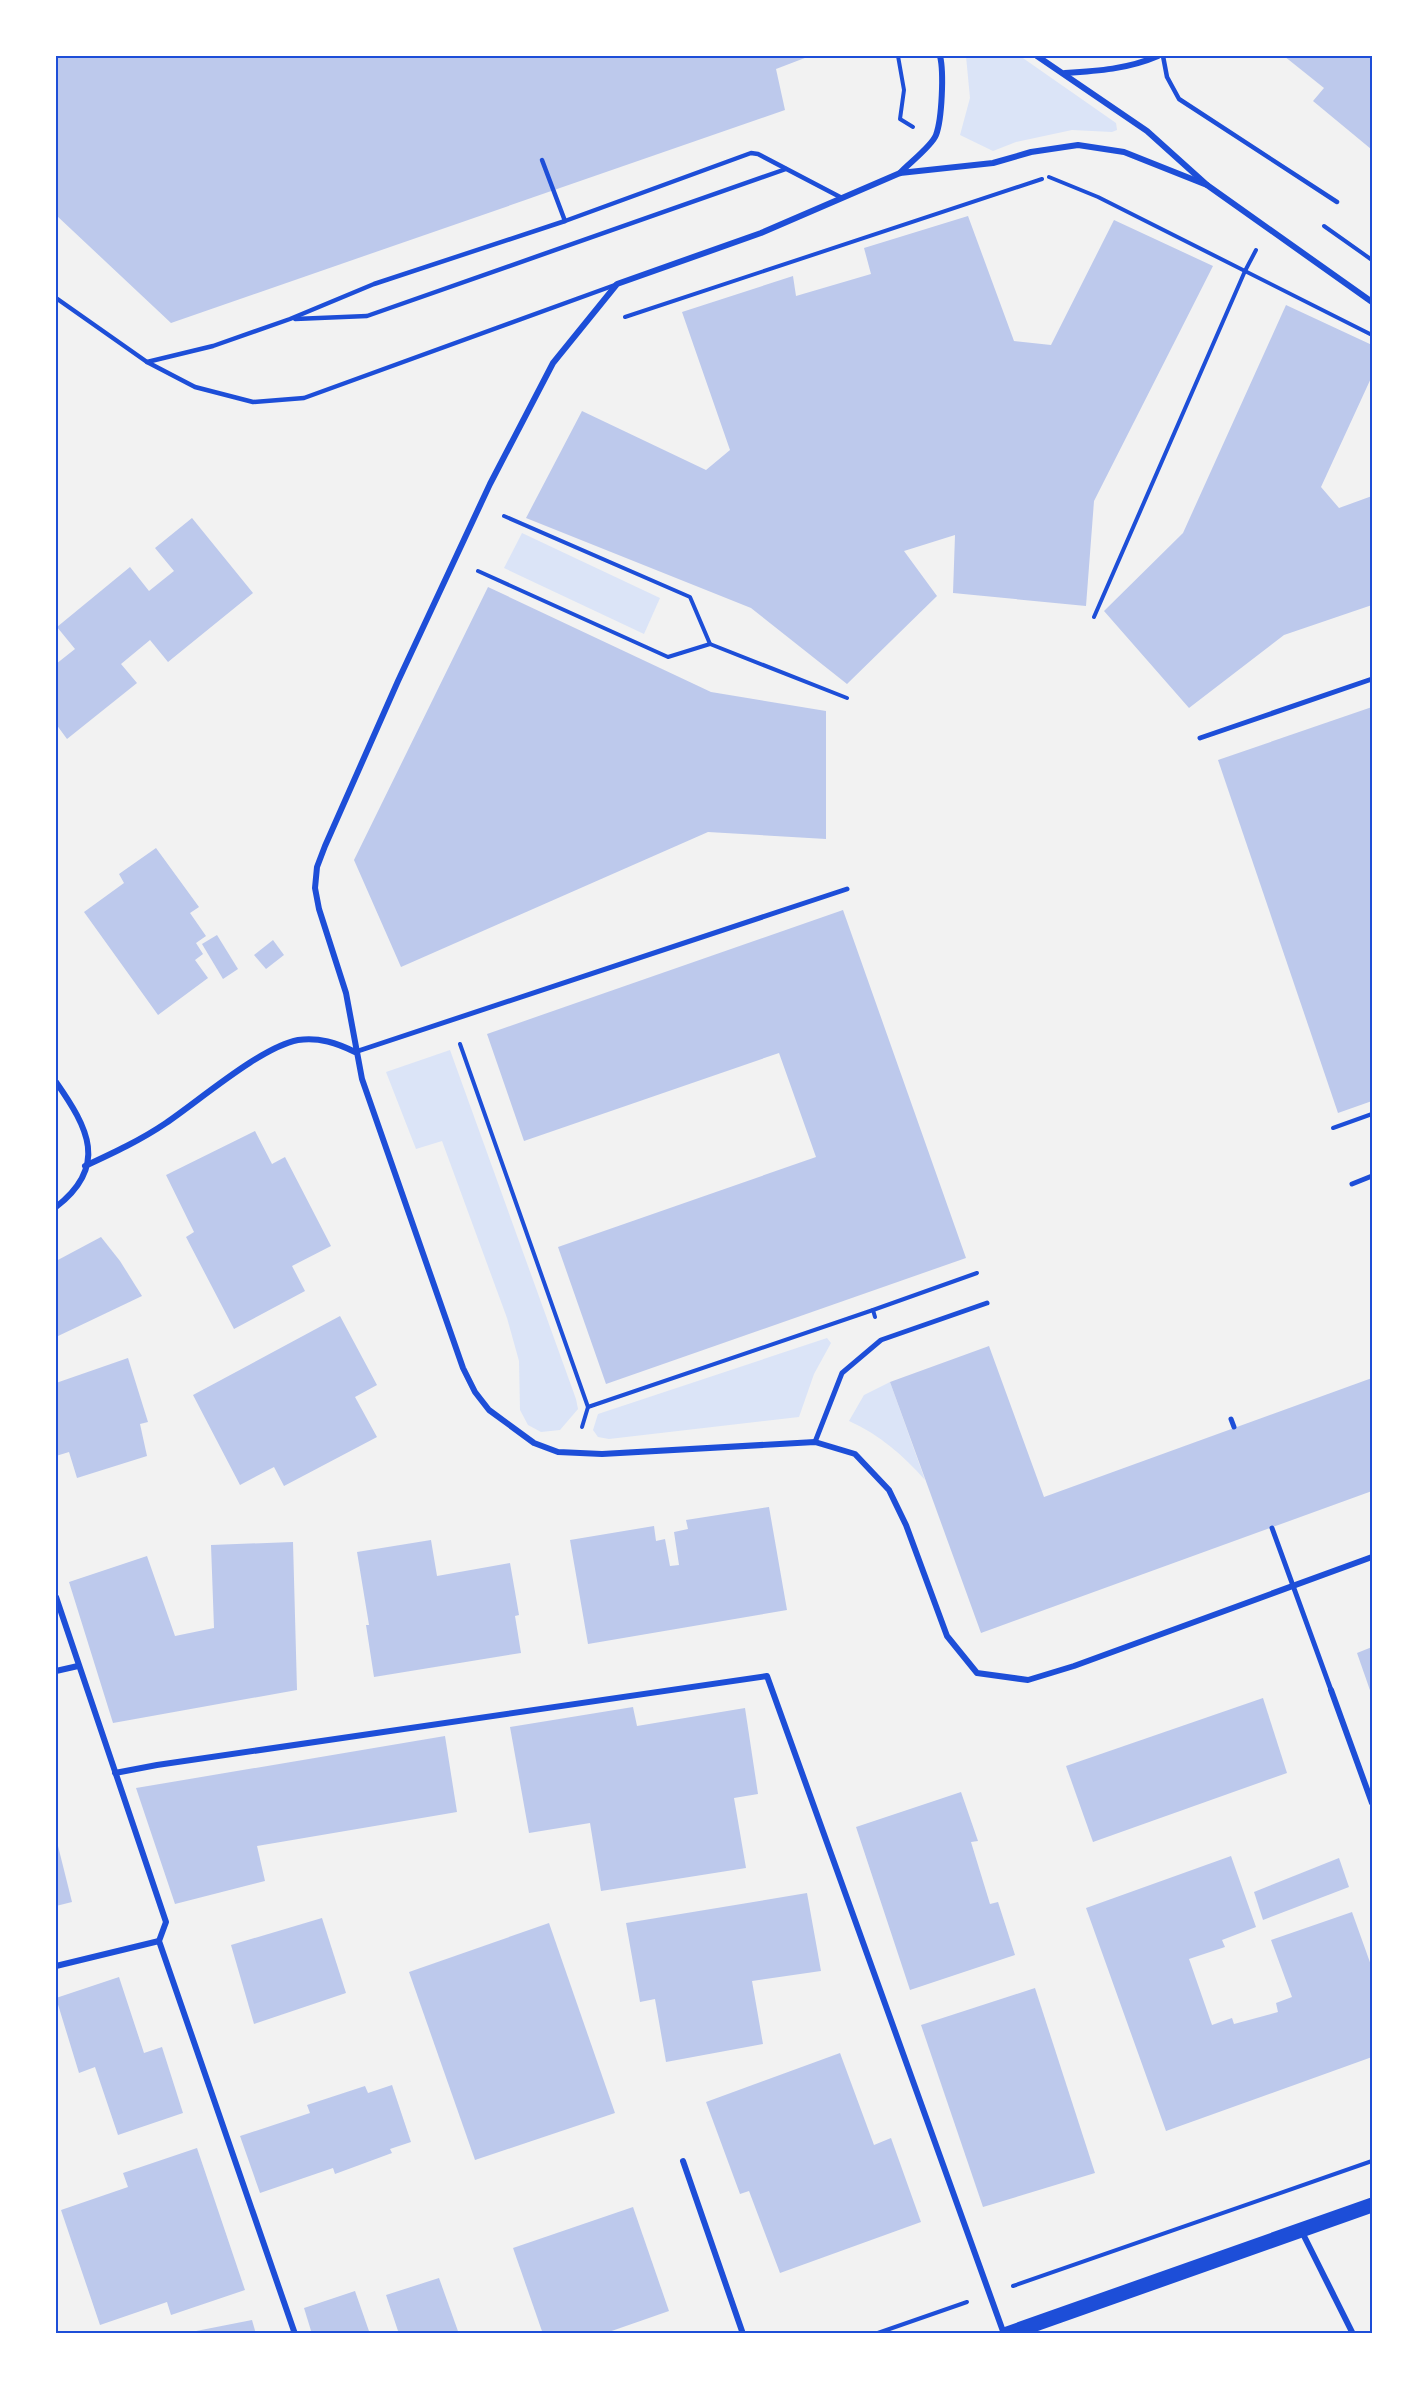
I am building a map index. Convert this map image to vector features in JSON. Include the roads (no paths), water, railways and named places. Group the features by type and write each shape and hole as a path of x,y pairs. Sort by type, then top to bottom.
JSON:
{"main road":[{"path":"1006,2334 1372,2205"}],"street":[{"path":"900,173 935,137 942,66 939,56"},
{"path":"1037,56 1147,131 1208,185 1372,302"},
{"path":"1064,73 1117,69 1139,64 1158,56"},
{"path":"1208,185 1124,152 1078,145 1031,152 993,163 900,173 761,233 617,284 553,363 495,474 398,681 317,867 315,888 319,909 346,993 362,1079 463,1368 475,1392 489,1410 534,1443 558,1452 602,1454 815,1442 855,1454 889,1490 906,1525 946,1636 977,1673 1028,1680 1372,1557"},
{"path":"1200,738 1372,679"},
{"path":"86,1167 165,1124 253,1061 274,1049 296,1041 316,1039 337,1043 356,1052 847,889"},
{"path":"56,1082 75,1110 87,1136 86,1167 76,1189 56,1207"},
{"path":"1352,1184 1372,1176"},
{"path":"815,1442 842,1373 881,1340 987,1303"},
{"path":"1231,1419 1234,1427"},
{"path":"1272,1528 1372,1803"},
{"path":"56,1597 166,1922 159,1941 295,2334"},
{"path":"56,1671 78,1666"},
{"path":"116,1773 157,1765 767,1676 989,2294 1006,2334"},
{"path":"56,1966 159,1941"},
{"path":"683,2161 743,2334"},
{"path":"1301,2230 1353,2334"}],"lane":[{"path":"1162,56 1167,77 1179,99 1338,202"},
{"path":"147,362 213,346 290,320 375,284 565,221 751,153 758,154 842,198"},
{"path":"542,160 565,221"},
{"path":"290,320 367,316 786,169"},
{"path":"56,298 147,362 195,387 252,402 304,398 617,284"}]}
